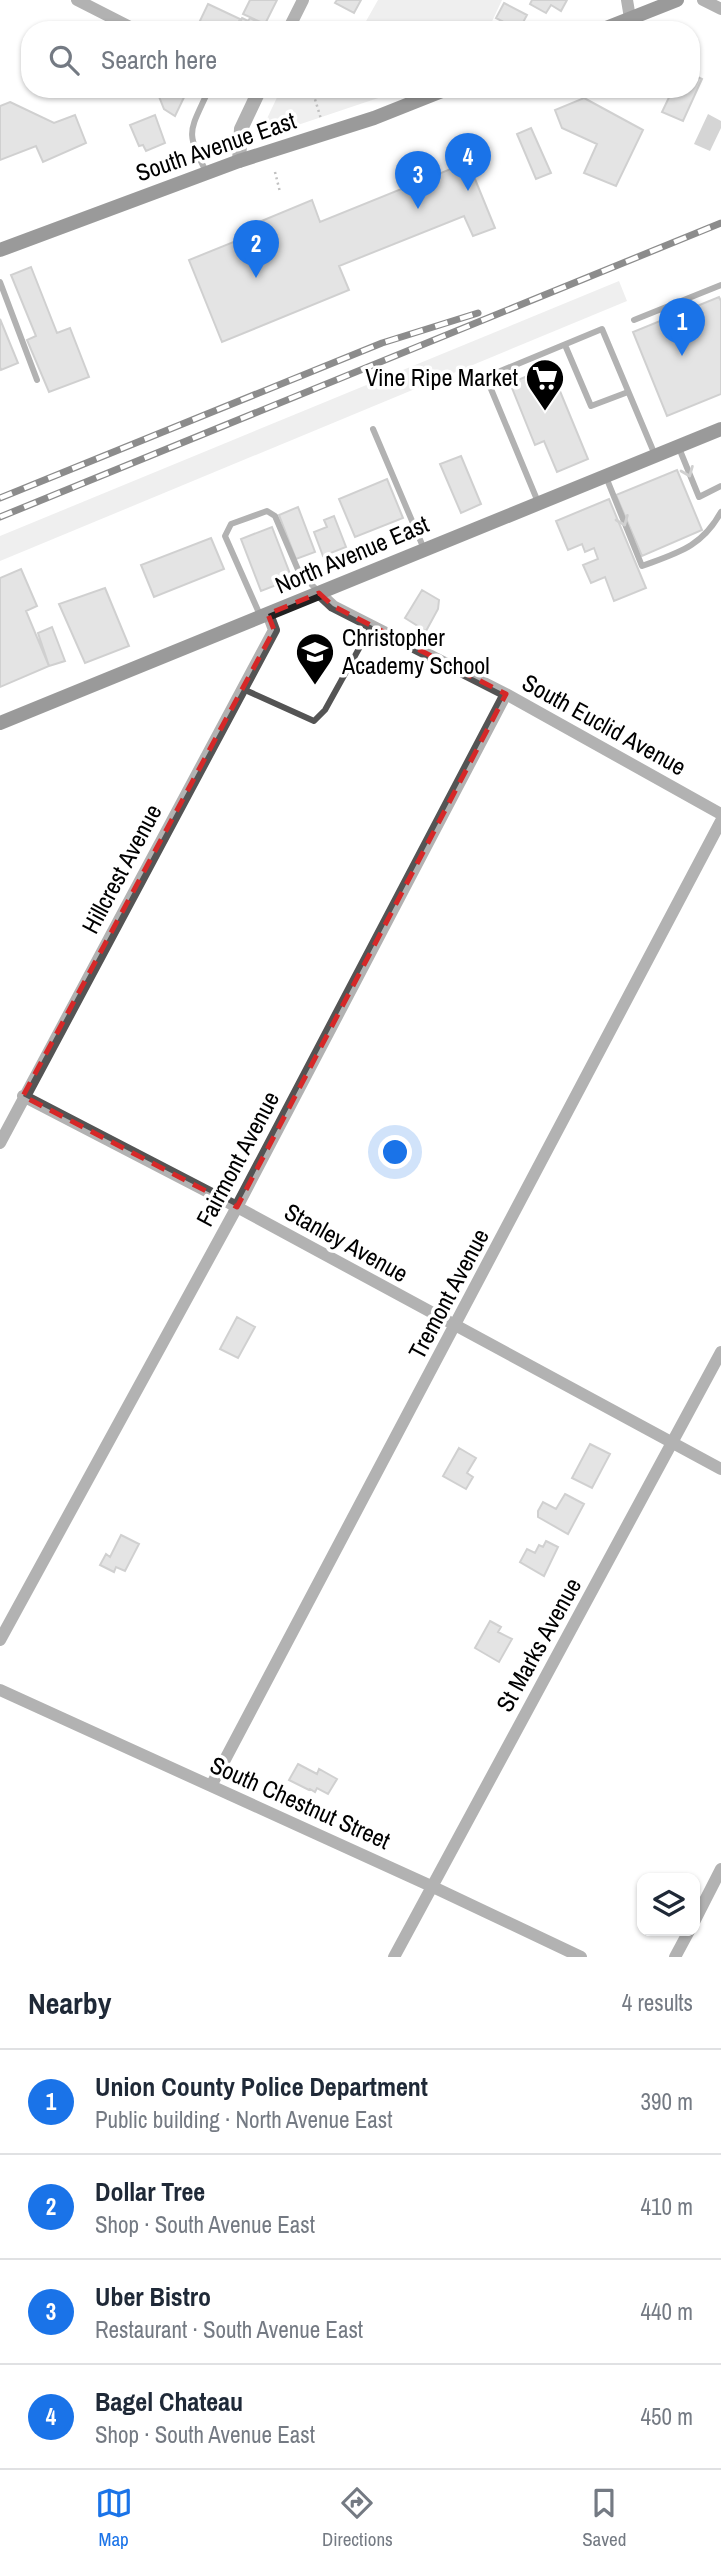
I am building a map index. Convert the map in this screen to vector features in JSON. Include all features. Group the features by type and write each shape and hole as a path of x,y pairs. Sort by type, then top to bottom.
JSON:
{"main road":[{"path":"623,21 677,0"},
{"name":"South Avenue East","path":"0,250 239,161 374,118 424,98"},
{"name":"North Avenue East","path":"0,723 721,429"}],"street":[{"path":"76,0 118,21"},
{"path":"292,21 303,0"},
{"path":"626,0 630,18"},
{"path":"703,0 721,9"},
{"path":"239,161 241,129 255,98"},
{"name":"South Euclid Avenue","path":"319,593 333,606 506,694 721,814"},
{"name":"Hillcrest Avenue","path":"0,1143 4,1125 23,1096 274,630 265,615"},
{"name":"Fairmont Avenue","path":"0,1640 237,1208 506,694"},
{"name":"Tremont Avenue","path":"211,1786 721,821"},
{"name":"Stanley Avenue","path":"23,1096 721,1469"},
{"name":"St Marks Avenue","path":"394,1957 721,1352"},
{"name":"South Chestnut Street","path":"0,1690 581,1957"},
{"path":"700,1910 721,1869"},
{"path":"675,1957 686,1936"}],"lane":[{"path":"205,98 190,134 207,173"},
{"path":"0,282 37,380"},
{"path":"634,320 721,285"},
{"path":"538,502 486,377 602,329 655,455"},
{"path":"565,345 591,406 628,392"},
{"path":"373,429 424,549"},
{"path":"678,446 699,497 721,486"},
{"path":"605,475 642,566 690,547 713,526 721,512"},
{"path":"265,615 225,536 231,524 267,511 275,516 299,572 319,593"},
{"path":"243,689 314,720 325,710 372,625"}],"path":[{"path":"315,98 321,120"},
{"path":"275,172 280,192"}],"highlighted area":[{"path":"319,593 333,606 506,694 237,1207 23,1096 274,630 268,614"}],"shaded area":[{"path":"378,0 502,0 492,21 366,21"},
{"path":"277,98 378,98 271,134 266,133 263,127"},
{"path":"708,114 721,121 721,128 710,151 694,144"},
{"path":"619,281 627,301 0,561 0,536"}],"building":[{"path":"250,0 277,0 266,21 258,21 243,14"},
{"path":"337,0 361,0 354,13 335,3"},
{"path":"532,0 567,0 561,11 551,5 546,13 530,4"},
{"path":"504,3 527,15 524,21 502,21 496,18"},
{"path":"208,4 240,19 239,21 200,21"},
{"path":"160,98 184,98 175,116 164,109"},
{"path":"584,98 643,130 616,186 584,173 597,144 562,128 555,110"},
{"path":"669,98 693,98 683,121 662,112"},
{"path":"10,102 54,123 75,115 86,143 43,162 36,146 0,160 0,106"},
{"path":"155,115 165,143 146,151 143,145 139,146 130,125"},
{"path":"531,128 551,173 536,179 517,134"},
{"path":"468,162 495,228 473,236 464,216 339,266 349,290 222,342 189,260 256,233 252,225 312,200 320,222"},
{"path":"31,267 57,333 70,328 89,377 49,392 27,340 36,336 11,275"},
{"path":"719,297 721,394 667,416 633,332"},
{"path":"0,319 18,363 1,370 0,367"},
{"name":"Vine Ripe Market","path":"550,367 588,459 557,472 544,441 535,445 510,383"},
{"path":"461,456 481,504 461,513 440,464"},
{"path":"677,470 702,530 642,556 616,495"},
{"path":"387,479 403,518 355,537 339,499"},
{"path":"609,499 646,588 614,601 605,577 591,583 583,565 598,559 594,548 585,552 582,544 568,550 556,521"},
{"path":"298,507 315,552 296,559 279,515"},
{"path":"334,516 346,547 323,556 314,532 327,527 324,520"},
{"path":"272,527 292,579 261,591 241,539"},
{"path":"211,538 224,569 154,597 141,565"},
{"path":"21,569 37,606 26,611 49,666 0,687 0,578"},
{"path":"105,588 129,646 85,663 59,604"},
{"path":"422,590 439,600 438,609 426,631 405,618"},
{"path":"52,627 65,661 49,666 38,633"},
{"path":"237,1317 255,1327 238,1358 220,1349"},
{"path":"590,1444 610,1454 592,1488 572,1478"},
{"path":"459,1448 476,1458 467,1473 473,1477 466,1489 443,1476"},
{"path":"565,1494 584,1504 568,1534 538,1517 543,1502 556,1509"},
{"path":"121,1535 139,1544 125,1571 116,1567 114,1572 100,1565 106,1554 110,1557"},
{"path":"546,1541 558,1547 544,1576 520,1562 527,1549 535,1553 539,1545 543,1547"},
{"path":"490,1621 501,1627 498,1632 512,1639 499,1662 475,1648"},
{"path":"298,1764 317,1774 319,1769 337,1779 328,1794 317,1788 315,1792 309,1790 289,1780"}],"railway":[{"path":"0,517 721,223"},
{"path":"0,498 382,343 478,313"}],"place":[{"name":"Bagel Chateau","path":"468,191"},
{"name":"Uber Bistro","path":"418,209"},
{"name":"Dollar Tree","path":"256,278"},
{"name":"Union County Police Department","path":"682,356"},
{"name":"Vine Ripe Market","path":"545,412"},
{"name":"Christopher Academy School","path":"315,686"}]}
